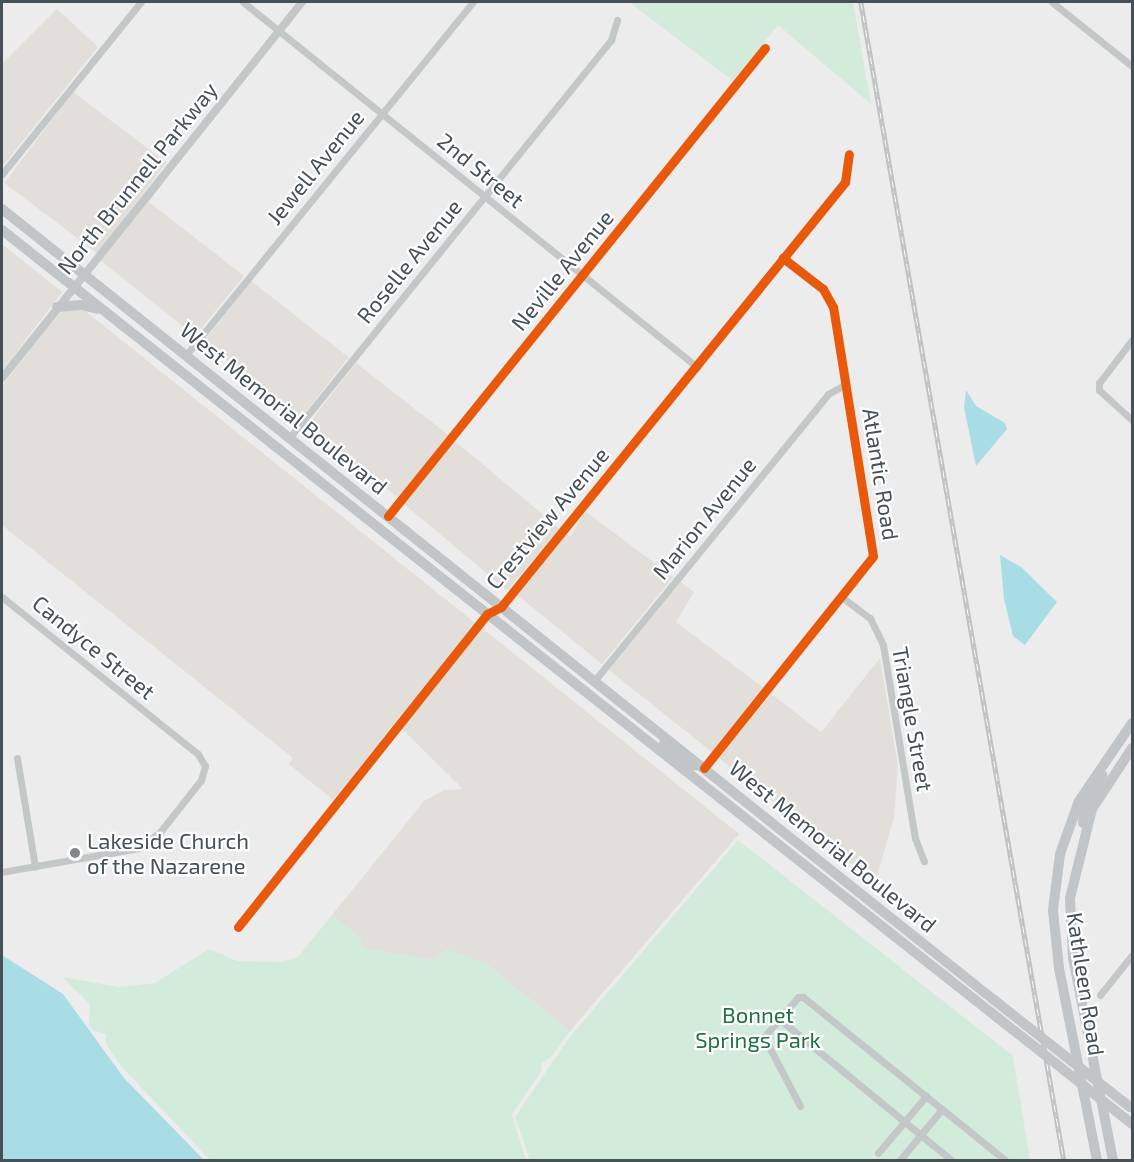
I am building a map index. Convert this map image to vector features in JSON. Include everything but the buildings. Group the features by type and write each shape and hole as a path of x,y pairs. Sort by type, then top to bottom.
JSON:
{"main road":[{"name":"West Memorial Boulevard","path":"2,209 1131,1108"},
{"name":"West Memorial Boulevard","path":"2,230 1132,1124"},
{"path":"57,307 81,305 103,310"},
{"path":"250,425 290,437"},
{"path":"279,448 317,459"},
{"path":"589,695 607,701 687,763 704,768"},
{"name":"Kathleen Road","path":"1097,1161 1059,968 1053,910 1060,854 1073,816 1088,783 1132,723"},
{"path":"1084,832 1084,808 1117,754 1121,738"},
{"name":"Kathleen Road","path":"1113,1161 1070,932 1070,898 1084,832 1111,777 1132,748"},
{"path":"695,779 714,784 784,831"}],"street":[{"path":"2,174 141,2"},
{"name":"2nd Street","path":"243,2 697,367"},
{"name":"North Brunnell Parkway","path":"2,378 72,287 302,2"},
{"name":"Jewell Avenue","path":"186,355 472,2"},
{"path":"1052,2 1132,66"},
{"name":"Roselle Avenue","path":"290,437 611,40 617,20"},
{"name":"Neville Avenue","path":"388,516 765,48"},
{"name":"Crestview Avenue","path":"238,927 487,614 501,607 845,182 849,154"},
{"name":"Atlantic Road","path":"704,768 870,565 874,546 828,296 783,258"},
{"path":"1132,340 1099,383 1104,397 1132,420"},
{"name":"Marion Avenue","path":"595,681 828,394 846,384"},
{"name":"Candyce Street","path":"2,597 198,754 205,766 201,780 160,832 139,849 35,867"},
{"name":"Triangle Street","path":"843,598 870,618 883,645 915,838 924,861"},
{"path":"2,872 35,867 17,758"},
{"path":"1100,995 1132,955"},
{"path":"800,1106 765,1046 764,1037 777,1017 793,1000 803,997 1005,1161"},
{"path":"777,1017 951,1161"},
{"path":"878,1153 926,1096"},
{"path":"900,1161 942,1110"}],"shaded area":[{"path":"57,9 98,47 2,167 2,64"},
{"path":"73,92 166,162 98,253 4,183"},
{"path":"174,168 149,202 244,276 195,336 100,260"},
{"path":"2,244 62,292 2,371"},
{"path":"251,281 349,357 301,419 203,342"},
{"path":"84,310 475,623 333,800 289,764 293,758 2,525 2,386 59,311"},
{"path":"356,363 448,435 399,498 307,426"},
{"path":"455,441 559,528 507,590 403,503"},
{"path":"585,511 673,577 602,664 517,595 566,534 570,537"},
{"path":"680,582 694,592 676,622 764,688 712,752 609,670"},
{"path":"482,628 739,834 570,1031 485,963 434,960 367,949 361,946 361,939 332,915 424,801 444,790 463,789 402,729"},
{"path":"880,658 898,766 894,817 875,883 719,758 771,694 821,732"}],"green space":[{"path":"629,2 853,2 871,104 778,25 733,81"},
{"name":"Bonnet Springs Park","path":"738,840 1013,1056 1030,1160 530,1160 515,1117 569,1038"},
{"path":"332,915 361,939 361,946 367,949 434,960 447,949 485,963 570,1031 551,1057 542,1063 541,1072 512,1114 526,1160 210,1160 121,1066 106,1044 106,1034 94,1031 89,1025 90,1004 62,977 119,987 155,983 209,949 237,961 280,962 297,958"}],"water":[{"path":"966,390 976,406 1005,423 1007,429 976,466 964,407"},
{"path":"1000,555 1021,567 1057,602 1025,645 1013,636 1004,599"},
{"path":"2,955 63,994 124,1078 204,1160 2,1160"}],"railway":[{"path":"861,2 1064,1160"}],"cycle path":[{"path":"388,516 765,48"},
{"path":"238,927 487,614 501,607 845,182 849,154"},
{"path":"704,768 873,556 833,307 823,289 783,258"}],"place":[{"name":"Lakeside Church of the Nazarene","path":"75,853"}]}
